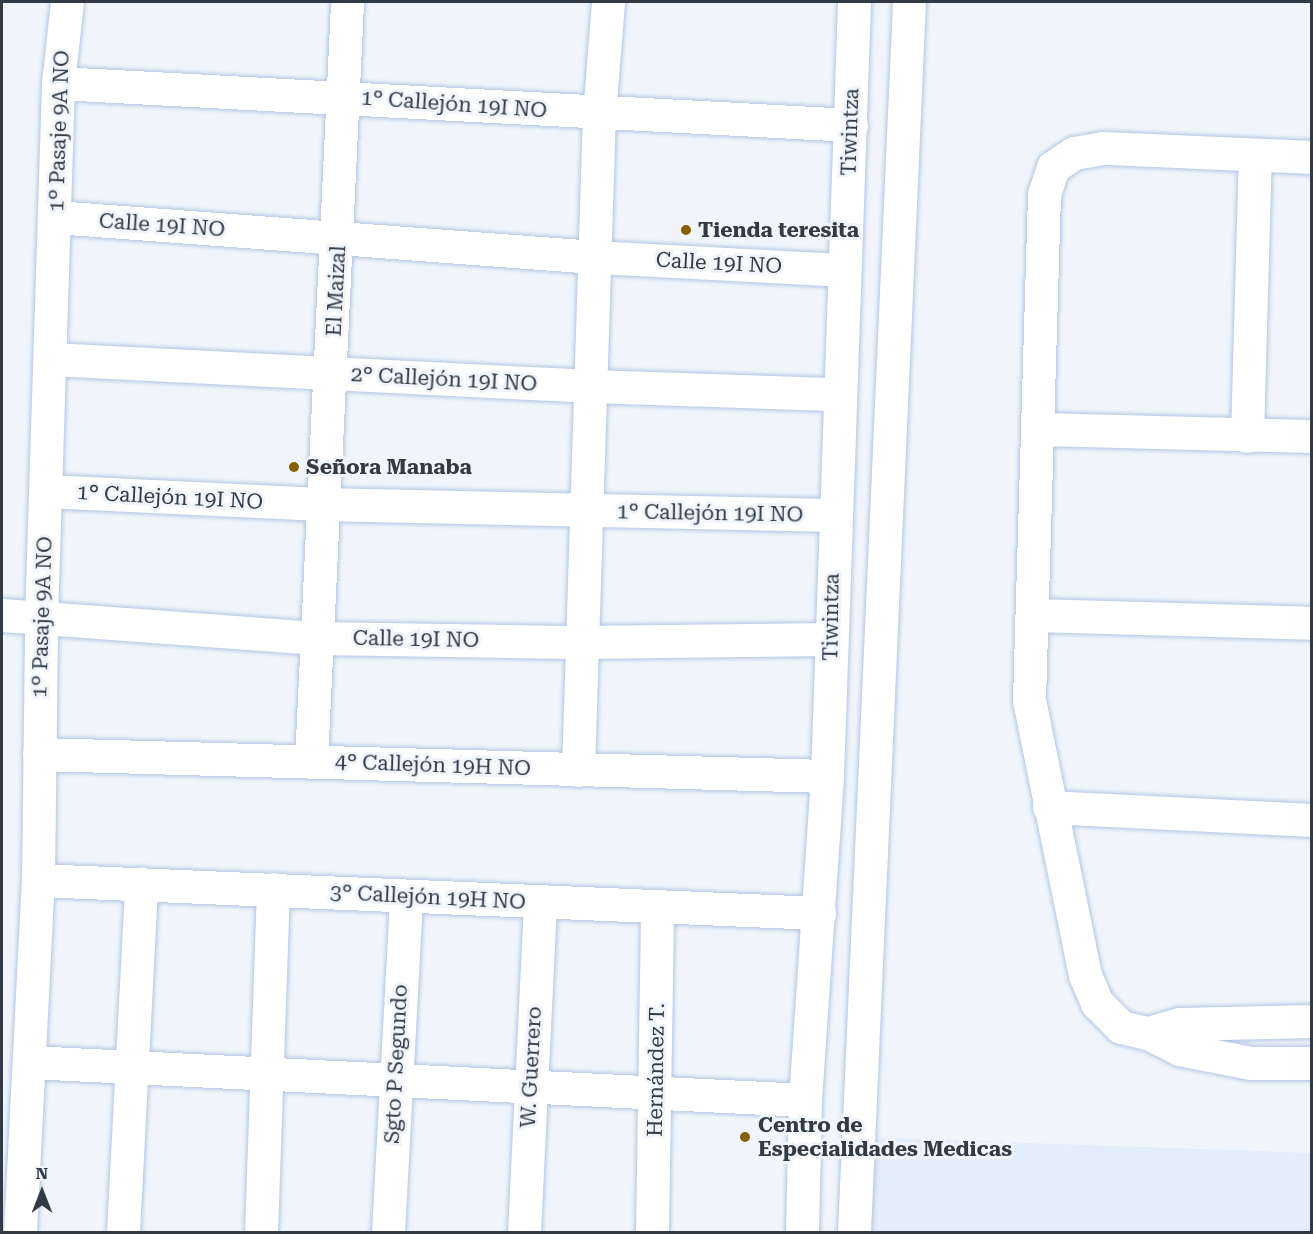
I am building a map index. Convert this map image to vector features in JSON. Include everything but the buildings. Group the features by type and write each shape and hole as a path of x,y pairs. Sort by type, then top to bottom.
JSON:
{"street":[{"name":"1º Pasaje 9A NO","path":"20,1233 38,880 41,619 58,83 67,2"},
{"name":"El Maizal","path":"311,761 321,504 339,238 347,2"},
{"path":"578,770 599,114 608,2"},
{"name":"Tiwintza","path":"802,1233 805,1100 827,776 838,394 854,2"},
{"path":"854,1233 909,2"},
{"name":"1° Callejón 19I NO","path":"58,83 345,96 599,114 850,124"},
{"path":"1311,157 1255,157 1103,148 1074,153 1053,167 1044,194 1040,429 1029,700 1048,807 1085,975 1097,1003 1121,1027 1148,1032 1179,1049 1251,1063 1311,1063"},
{"path":"1247,436 1255,157"},
{"name":"Calle 19I NO","path":"55,217 595,257 844,270"},
{"name":"2° Callejón 19I NO","path":"50,359 591,386 838,394"},
{"path":"1040,429 1311,436"},
{"name":"1° Callejón 19I NO","path":"46,491 321,504 834,515"},
{"name":"Calle 19I NO","path":"2,615 315,638 581,642 831,639"},
{"path":"1033,615 1311,623"},
{"name":"4° Callejón 19H NO","path":"39,754 827,776"},
{"path":"1048,807 1311,820"},
{"path":"823,840 870,841"},
{"name":"3° Callejón 19H NO","path":"38,880 819,913"},
{"path":"123,1233 141,883"},
{"path":"261,1233 273,889"},
{"name":"Sgto P Segundo","path":"388,1233 394,1082 406,896"},
{"name":"W. Guerrero","path":"524,1233 529,1089 540,902"},
{"name":"Hernández T.","path":"652,1233 657,1091 657,907"},
{"path":"1148,1032 1180,1024 1311,1021"},
{"path":"29,1062 529,1089 657,1091 805,1100"}],"shaded area":[{"path":"861,1137 1311,1153 1311,1232 857,1232"}],"place":[{"name":"Tienda teresita","path":"686,230"},
{"name":"Señora Manaba","path":"294,467"},
{"name":"Centro de Especialidades Medicas","path":"745,1137"}]}
